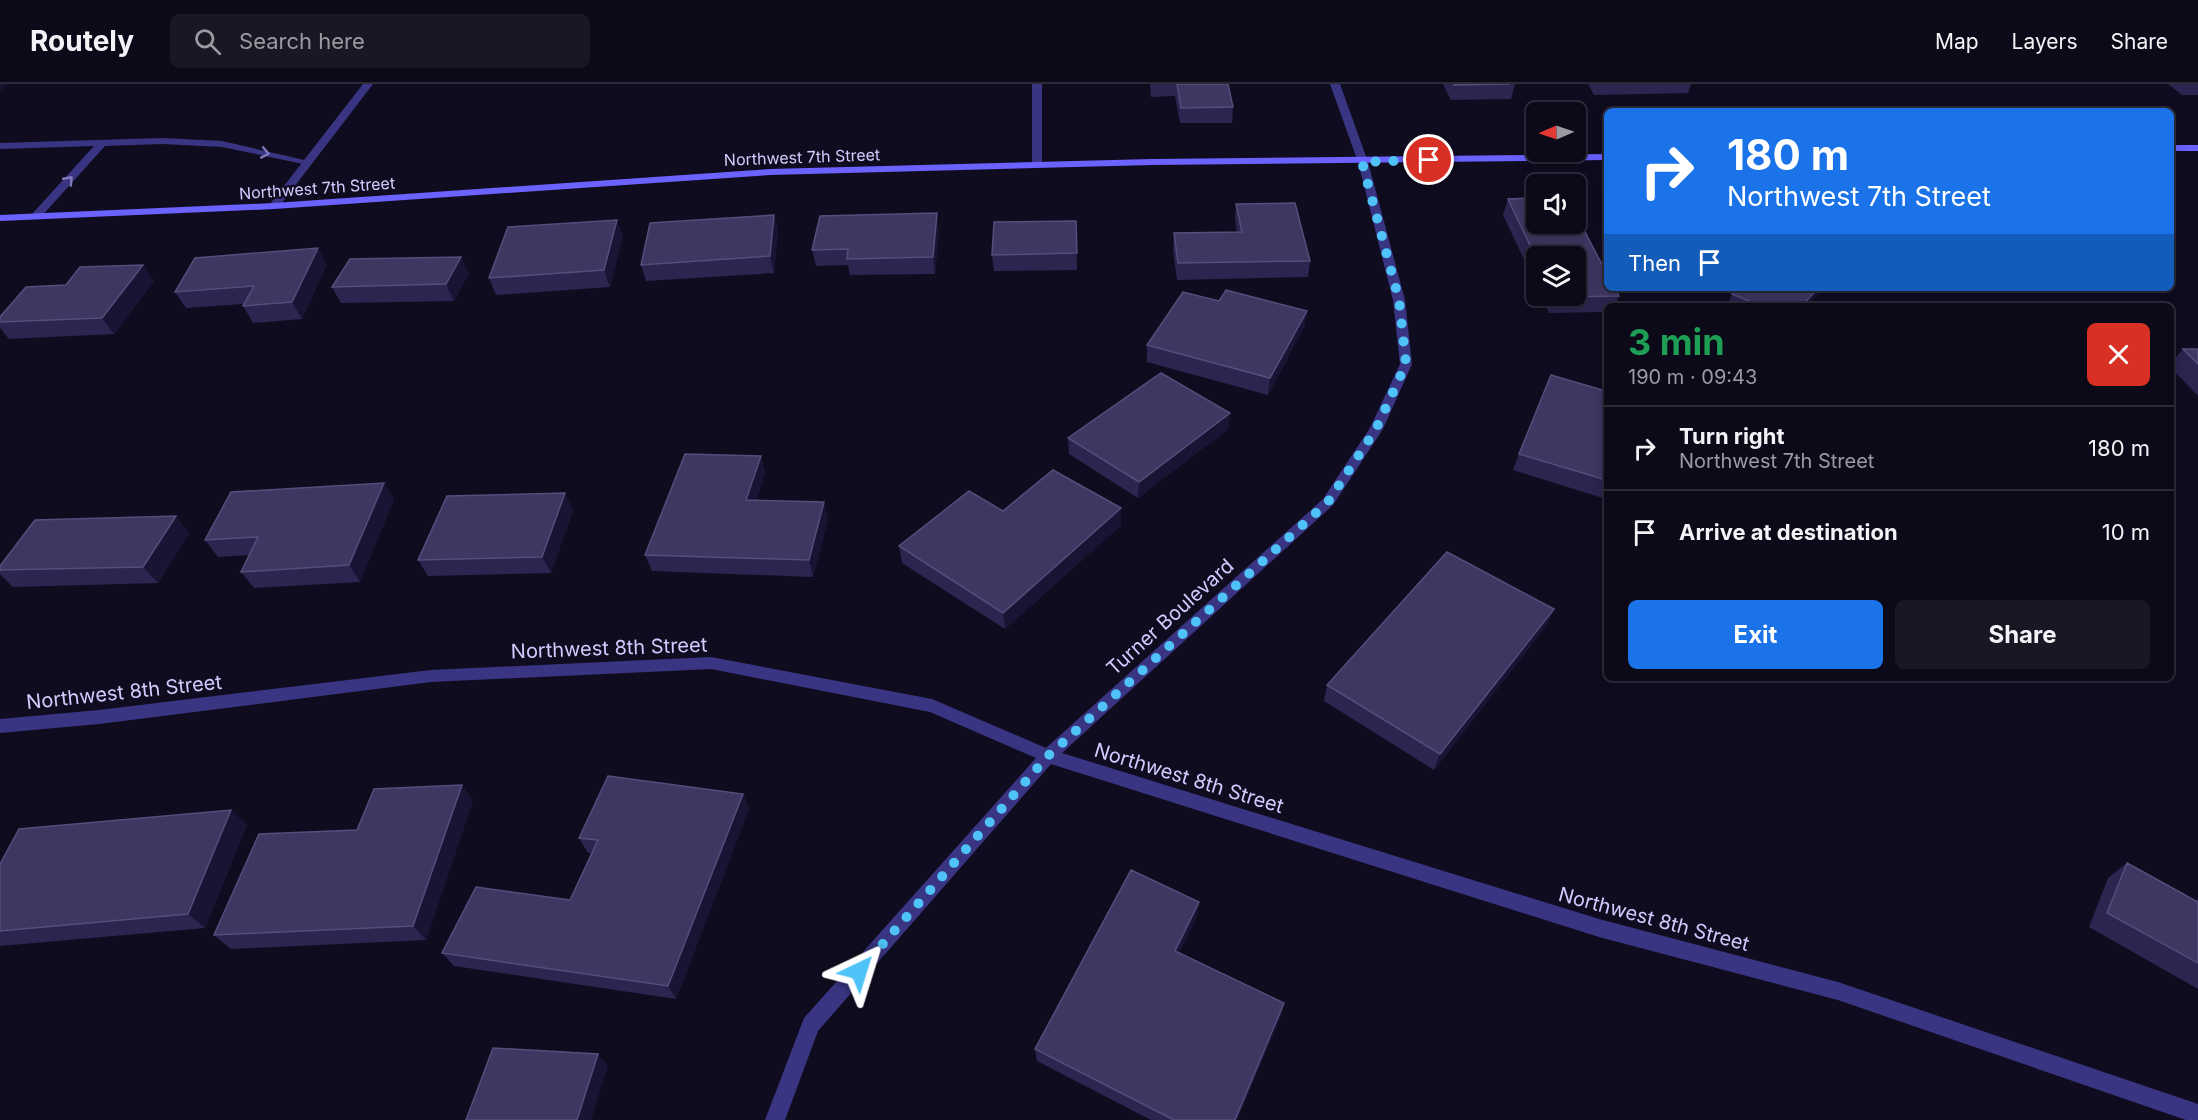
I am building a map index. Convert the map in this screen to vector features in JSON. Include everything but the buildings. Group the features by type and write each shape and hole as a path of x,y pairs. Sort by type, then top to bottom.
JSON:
{"street":[{"path":"273,206 368,84"},
{"path":"1037,84 1037,165"},
{"name":"Turner Boulevard","path":"776,1120 811,1025 1048,756 1328,502 1376,429 1406,364 1399,300 1362,162 1335,84"},
{"path":"0,146 162,141 222,144 308,162"},
{"path":"36,216 101,144"},
{"path":"2174,148 2198,148"},
{"name":"Northwest 7th Street","path":"0,218 273,206 770,172 1037,165 1604,157"},
{"name":"Northwest 8th Street","path":"0,726 99,717 431,676 711,663 932,706 1048,756 1599,928 1838,991 2198,1114"}],"route":[{"path":"859,971 1048,756 1328,502 1376,429 1406,364 1399,300 1362,162 1429,160"}]}
